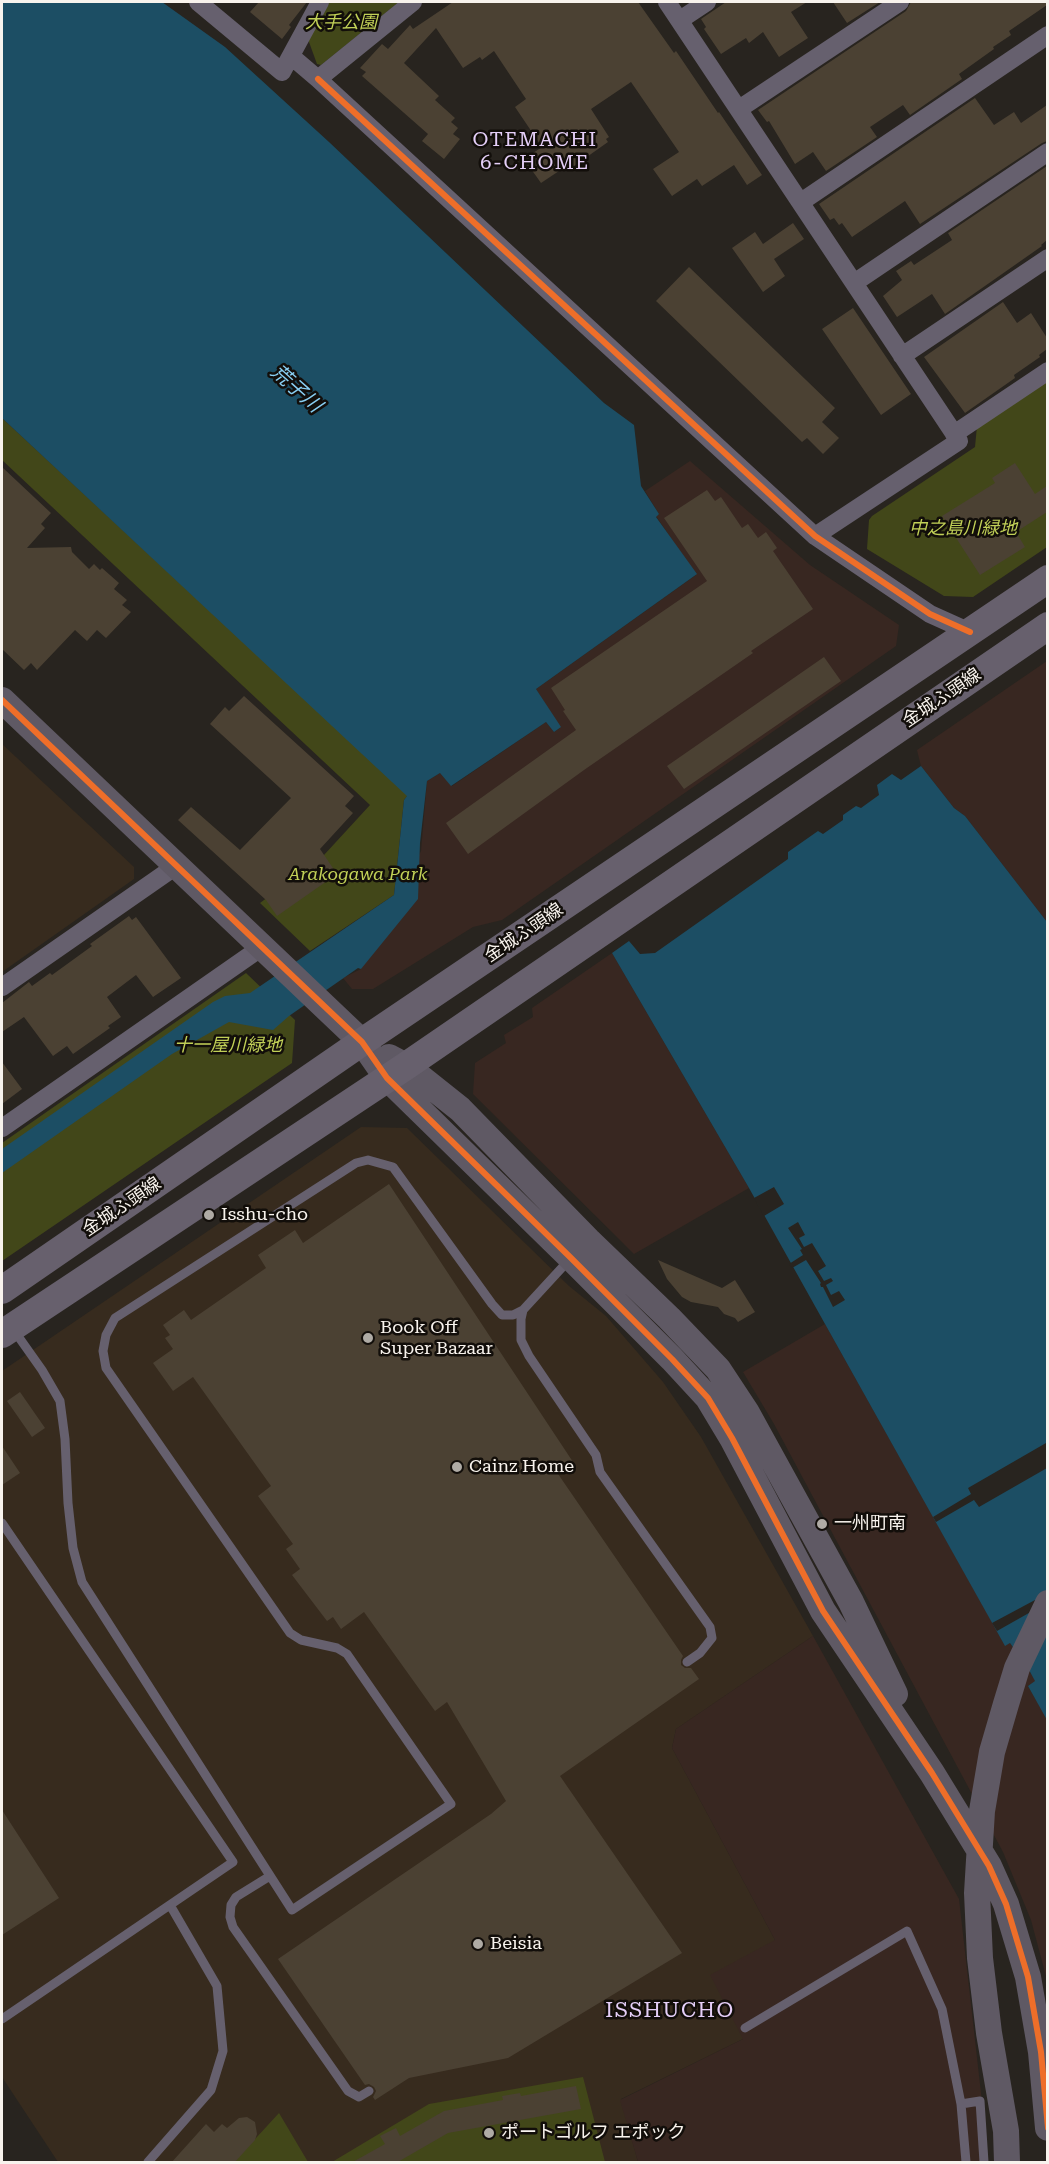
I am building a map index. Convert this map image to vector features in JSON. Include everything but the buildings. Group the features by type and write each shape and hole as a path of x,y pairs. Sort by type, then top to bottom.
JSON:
{"main road":[{"name":"金城ふ頭線","path":"2,1290 362,1042 1047,579"},
{"name":"金城ふ頭線","path":"6,1330 396,1072 1047,626"}],"street":[{"path":"201,2 282,72 320,2"},
{"path":"318,79 413,2"},
{"path":"667,2 959,441 815,536"},
{"path":"680,20 707,2"},
{"path":"739,110 900,2"},
{"path":"801,202 1047,35"},
{"path":"291,56 815,536 930,614 970,632"},
{"path":"854,283 1047,152"},
{"path":"903,356 1047,258"},
{"path":"954,434 1047,371"},
{"path":"2,700 362,1042 396,1072 460,1109 708,1398 732,1438 823,1611 932,1773 989,1866 1006,1904 1028,1977 1041,2052 1047,2128"},
{"path":"2,987 176,866"},
{"path":"2,1128 262,947"},
{"path":"1007,2163 1006,2131 989,2034 980,1958 976,1893 982,1811 992,1752 1017,1668 1047,1603"}],"lane":[{"path":"6,1330 42,1370 60,1401 73,1548 82,1582 292,1910 451,1804 347,1654 338,1648 301,1640 290,1633 106,1368 103,1351 106,1335 116,1318 356,1163 368,1160 393,1167 502,1315 513,1316 523,1310 580,1249"},
{"path":"523,1310 520,1319 521,1340 529,1356 596,1455 600,1472 710,1627 712,1638 700,1653 687,1662"},
{"path":"2,1523 233,1862 2,2019"},
{"path":"270,1876 236,1897 231,1905 230,1917 233,1927 348,2091 359,2097 369,2091"},
{"path":"148,2163 211,2090 223,2051 217,1986 170,1905"},
{"path":"745,2028 907,1931 942,2009 961,2104 966,2163"},
{"path":"961,2104 980,2101 984,2163"}],"shaded area":[{"path":"690,461 810,565 899,625 896,646 502,920 473,927 373,989 352,989 343,978 361,969 421,851 427,781 440,773 452,786 546,722 554,732 560,728 536,689 696,575 656,516 659,514 645,491"},
{"path":"1047,661 1047,922 965,816 954,808 921,766 917,750"},
{"path":"2,744 134,867 134,879 2,972"},
{"path":"612,953 749,1188 634,1254 473,1094 475,1063 506,1043 504,1035 533,1017 532,1008"},
{"path":"361,1127 407,1128 569,1286 606,1316 663,1382 701,1437 813,1636 676,1729 672,1748 775,1940 743,2039 621,2099 638,2162 58,2162 2,2077 2,1371"},
{"path":"825,1324 1005,1645 1010,1643 1036,1681 1028,1686 1048,1720 1047,1980 1031,1920 1003,1852 774,1424 743,1372"},
{"path":"813,1636 959,1899 987,2162 638,2162 620,2100 743,2039 710,1975 775,1940 672,1748 676,1729"}],"green space":[{"name":"大手公園","path":"329,2 399,2 321,65 317,64 309,37"},
{"name":"中之島川緑地","path":"1047,378 1047,547 973,597 944,596 867,549 869,520 872,516 975,447 977,426"},
{"name":"Arakogawa Park","path":"2,418 408,795 404,800 394,895 310,951 260,903 324,855 370,805 2,460"},
{"name":"十一屋川緑地","path":"246,973 295,1020 292,1063 2,1261 2,1143"},
{"name":"ポートゴルフ エポック","path":"583,2077 605,2162 332,2162 429,2104"},
{"path":"279,2113 308,2162 234,2162"}],"water":[{"name":"荒子川","path":"2,2 162,2 225,47 329,142 604,403 634,425 641,486 659,514 656,517 697,574 536,689 561,727 554,732 546,722 451,786 440,773 427,781 420,843 418,899 361,969 358,968 289,1016 273,1030 229,1022 172,1054 2,1173 2,1149 213,1002 225,996 250,993 394,895 404,800 407,796 2,418"},
{"path":"921,766 954,808 965,816 1047,922 1047,1720 1028,1686 1035,1681 1029,1670 1022,1673 1009,1655 1015,1650 1010,1643 1005,1646 749,1188 612,953 629,941 640,954 655,953 788,859 788,852 818,831 823,834 843,820 843,815 856,806 861,808 879,795 877,785 892,774 901,780"}],"pier":[{"path":"774,1187 784,1204 764,1216 754,1198"},
{"path":"798,1222 805,1235 799,1238 804,1247 812,1243 826,1266 818,1271 824,1281 831,1278 833,1281 826,1285 831,1295 839,1291 845,1300 833,1307 806,1260 792,1268 789,1264 803,1255 800,1250 802,1249 788,1228"},
{"path":"1046,1443 1047,1468 979,1507 974,1500 936,1522 933,1517 971,1494 968,1488"},
{"path":"1035,1600 1036,1609 997,1631 992,1623"}],"cycle path":[{"path":"318,79 815,536 930,614 970,632"},
{"path":"2,700 362,1042 387,1078 571,1258 708,1398 732,1438 823,1611 932,1773 989,1866 1006,1904 1028,1977 1041,2052 1048,2128"}],"place":[{"name":"Isshu-cho","path":"209,1215"},
{"name":"Book Off Super Bazaar","path":"368,1338"},
{"name":"Cainz Home","path":"457,1467"},
{"name":"一州町南","path":"822,1524"},
{"name":"Beisia","path":"478,1944"},
{"name":"ポートゴルフ エポック","path":"489,2133"}],"district":[{"name":"OTEMACHI 6-CHOME","path":"535,152"},
{"name":"ISSHUCHO","path":"670,2011"}]}
